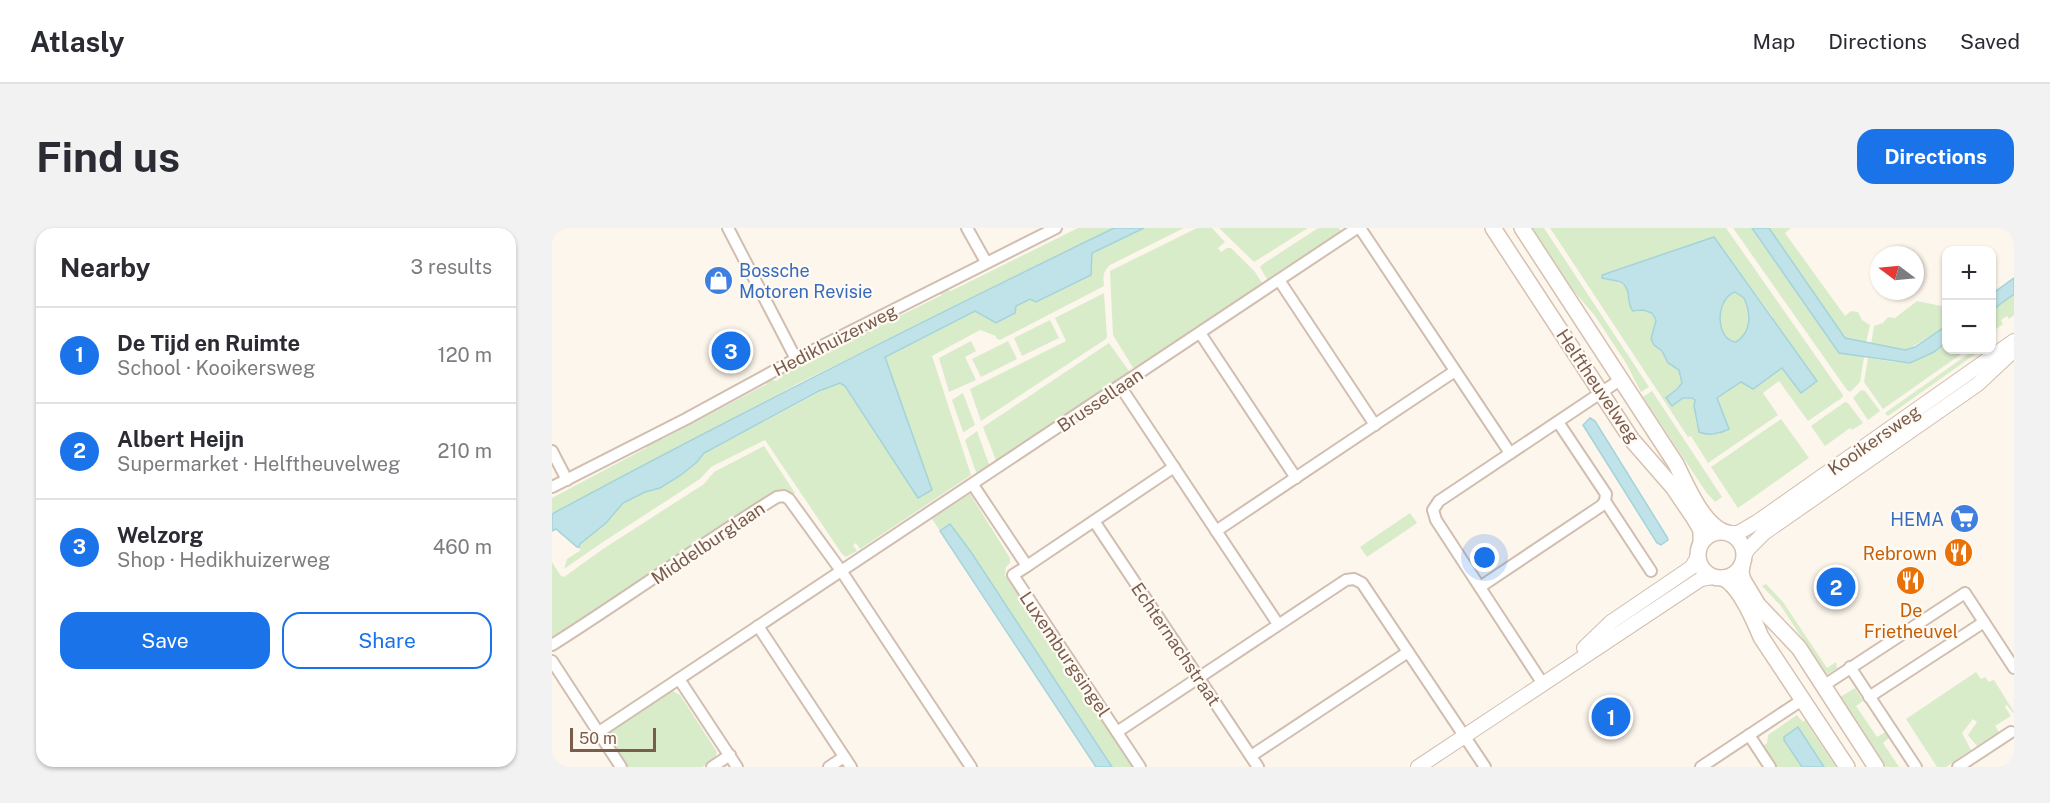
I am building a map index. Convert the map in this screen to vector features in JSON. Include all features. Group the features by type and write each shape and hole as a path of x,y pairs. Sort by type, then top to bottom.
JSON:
{"main road":[{"name":"Helftheuvelweg","path":"1493,228 1632,440 1673,487 1701,530 1700,549"},
{"name":"Helftheuvelweg","path":"1522,228 1676,464 1711,524 1726,532"},
{"path":"1847,767 1761,637 1752,615 1733,586 1700,566 1700,549 1708,535 1726,532 1739,540 1743,560 1741,573 1743,580 1758,605 1799,648 1876,767"},
{"path":"1718,578 1734,574 1743,560"},
{"path":"1802,700 1823,686"}],"street":[{"path":"728,228 796,359"},
{"path":"967,228 986,262"},
{"name":"Hedikhuizerweg","path":"552,487 686,419 796,359 1056,228"},
{"path":"1359,228 1510,453"},
{"name":"Brussellaan","path":"599,732 1359,228"},
{"path":"1279,280 1375,425"},
{"path":"1200,333 1296,478"},
{"name":"Kooikersweg","path":"1726,532 1738,533 1757,522 2014,341"},
{"name":"Kooikersweg","path":"1743,560 1748,549 1764,533 1978,384 2014,351"},
{"path":"1216,531 1455,371"},
{"path":"1543,684 1436,520 1433,510 1439,501 1620,380"},
{"path":"1120,386 1278,624"},
{"path":"1480,587 1601,506 1605,501 1606,494 1557,422"},
{"path":"552,451 567,480"},
{"path":"1027,566 1174,467"},
{"name":"Luxemburgsingel","path":"973,485 1027,566 1013,575 1140,767"},
{"name":"Middelburglaan","path":"552,645 777,497 784,496 842,572 965,765"},
{"path":"1605,501 1651,571"},
{"name":"Echternachstraat","path":"1095,520 1258,767"},
{"path":"1572,664 1611,622 1692,567 1700,549"},
{"path":"1418,767 1701,579 1718,578"},
{"path":"1117,732 1346,580 1354,579 1362,583 1485,767"},
{"path":"1823,686 1965,593 2014,668"},
{"path":"1869,697 1984,622"},
{"path":"758,626 851,767"},
{"path":"1251,756 1408,652"},
{"path":"552,662 621,767"},
{"path":"1850,668 1916,767"},
{"path":"679,679 737,767"},
{"path":"1701,767 1802,700"},
{"path":"1958,767 2011,732"},
{"path":"1749,735 1770,767"},
{"path":"712,767 730,756"},
{"path":"829,767 844,757"}],"green space":[{"path":"1078,228 1114,228 801,382 552,514 552,498 646,448 648,439 655,436 663,439 767,384 762,381 766,378 776,381 782,377 776,375 805,359 814,360 832,350 835,341 840,338 849,341 942,295 937,292 942,288 951,291"},
{"path":"1144,228 1184,228 1110,265 1104,274 1104,286 1000,340 980,330 932,356 971,475 860,549 856,543 853,545 857,551 846,557 842,554 765,440 711,467 700,479 564,569 567,559 581,550 577,547 612,517 623,503 645,492 660,488 681,475 704,453 840,383 845,386 853,400 932,489 885,357 975,311 1015,306 1031,299 1037,302 1092,253"},
{"path":"1197,228 1212,228 1225,242 1218,248 1221,252 1231,248 1255,272 1264,286 1135,371 1113,335 1110,271"},
{"path":"1219,228 1308,228 1254,262"},
{"path":"1318,228 1339,228 1343,234 1269,283 1260,267"},
{"path":"1530,228 1544,228 1649,387 1641,392 1626,363 1595,316 1567,283"},
{"path":"1550,228 1726,228 1843,395 1808,421 1779,381 1763,393 1778,415 1708,463 1691,436 1688,437","holes":["1714,237 1772,316 1782,368 1753,389 1741,382 1717,398 1720,434 1704,434 1696,423 1695,400 1683,398 1672,406 1666,398 1682,383 1679,370 1668,363 1662,351 1651,340 1656,320 1652,312 1643,310 1636,312 1624,286 1602,278 1602,275"]},
{"path":"1733,228 1752,228 1839,352 1864,357 1860,382 1850,392 1847,390"},
{"path":"1769,228 1791,228 1785,233 1845,316 1851,311 1858,312 1862,320 1870,325 1866,343 1845,338"},
{"path":"1735,291 1744,298 1749,316 1745,333 1736,342 1724,334 1720,318 1724,302"},
{"path":"1104,293 1106,339 981,421 970,389 1066,341 1055,318"},
{"path":"2014,294 2014,315 2009,319 2007,316 2001,320 2003,324 1996,329 1996,307"},
{"path":"1917,301 1942,306 1942,328 1907,350 1871,344 1874,326 1883,323 1888,317 1895,318"},
{"path":"1050,320 1059,338 1022,356 1014,338"},
{"path":"971,341 976,351 965,357 976,380 949,392 939,358"},
{"path":"1008,341 1017,359 981,377 972,359"},
{"path":"1109,343 1131,374 997,463 983,427"},
{"path":"1942,345 1942,354 1961,354 1883,409 1864,382 1868,358 1909,362"},
{"path":"1968,354 1975,354 1888,416 1885,413"},
{"path":"1861,390 1865,391 1880,411 1868,420 1853,398"},
{"path":"1652,391 1722,497 1715,502 1643,397"},
{"path":"963,393 975,425 964,432 952,400"},
{"path":"1845,402 1863,423 1852,430 1850,428 1825,446 1811,426"},
{"path":"1781,419 1809,458 1738,508 1711,467"},
{"path":"977,431 990,467 977,475 965,440"},
{"path":"764,446 795,493 791,495 786,491 779,492 586,616 587,619 552,641 552,562 564,577 704,484 714,472"},
{"path":"970,494 1010,558 1005,575 1132,767 1112,767 971,552 950,524 940,531 932,519"},
{"path":"1410,513 1417,523 1367,557 1360,547"},
{"path":"1766,584 1783,602 1827,668 1836,662 1837,668 1826,675 1781,606 1762,586"},
{"path":"1976,672 1981,679 1985,677 1989,682 1994,680 2014,712 2007,705 2005,707 2011,716 1995,726 1999,732 1977,746 1968,735 1977,722 1973,719 1962,733 1971,750 1946,767 1937,767 1906,719"},
{"path":"1855,688 1863,701 1856,706 1877,737 1887,731 1890,737 1883,743 1899,767 1886,767 1840,697"},
{"path":"671,690 680,695 717,752 715,759 702,767 627,767 606,734"},
{"path":"1797,715 1803,722 1805,720 1836,767 1824,767 1784,740 1802,767 1777,767 1763,746 1767,743 1768,735"}],"water":[{"path":"1114,228 1144,228 1092,253 1091,275 1036,302 1030,299 1016,306 1015,313 996,323 975,311 885,357 932,490 918,498 845,386 840,383 819,391 704,453 681,475 660,488 645,492 623,503 606,523 579,547 556,529 552,531 552,514 832,368"},
{"path":"1752,228 1769,228 1845,338 1905,350 1915,347 1942,329 1942,345 1934,352 1910,363 1839,353"},
{"path":"1714,237 1817,381 1801,393 1782,368 1753,389 1741,382 1717,398 1729,429 1714,434 1699,432 1695,400 1683,398 1672,406 1666,398 1682,383 1679,370 1668,363 1662,351 1654,345 1651,339 1656,320 1652,313 1643,310 1633,311 1625,286 1620,282 1602,278 1602,275","holes":["1735,292 1744,298 1749,322 1745,333 1736,342 1724,334 1721,326 1721,310 1724,302"]},
{"path":"2014,278 2014,294 1996,307 1996,291"},
{"path":"1590,418 1595,421 1667,537 1668,540 1661,545 1657,543 1583,425"},
{"path":"950,524 971,552 1112,767 1096,767 940,531"},
{"path":"1798,727 1824,767 1802,767 1784,740 1784,737"}],"place":[{"name":"Bossche Motoren Revisie","path":"718,280"},
{"name":"Welzorg","path":"731,351"},
{"name":"HEMA","path":"1965,519"},
{"name":"Rebrown","path":"1958,553"},
{"name":"De Frietheuvel","path":"1911,581"},
{"name":"Albert Heijn","path":"1836,587"},
{"name":"De Tijd en Ruimte","path":"1611,717"}]}
